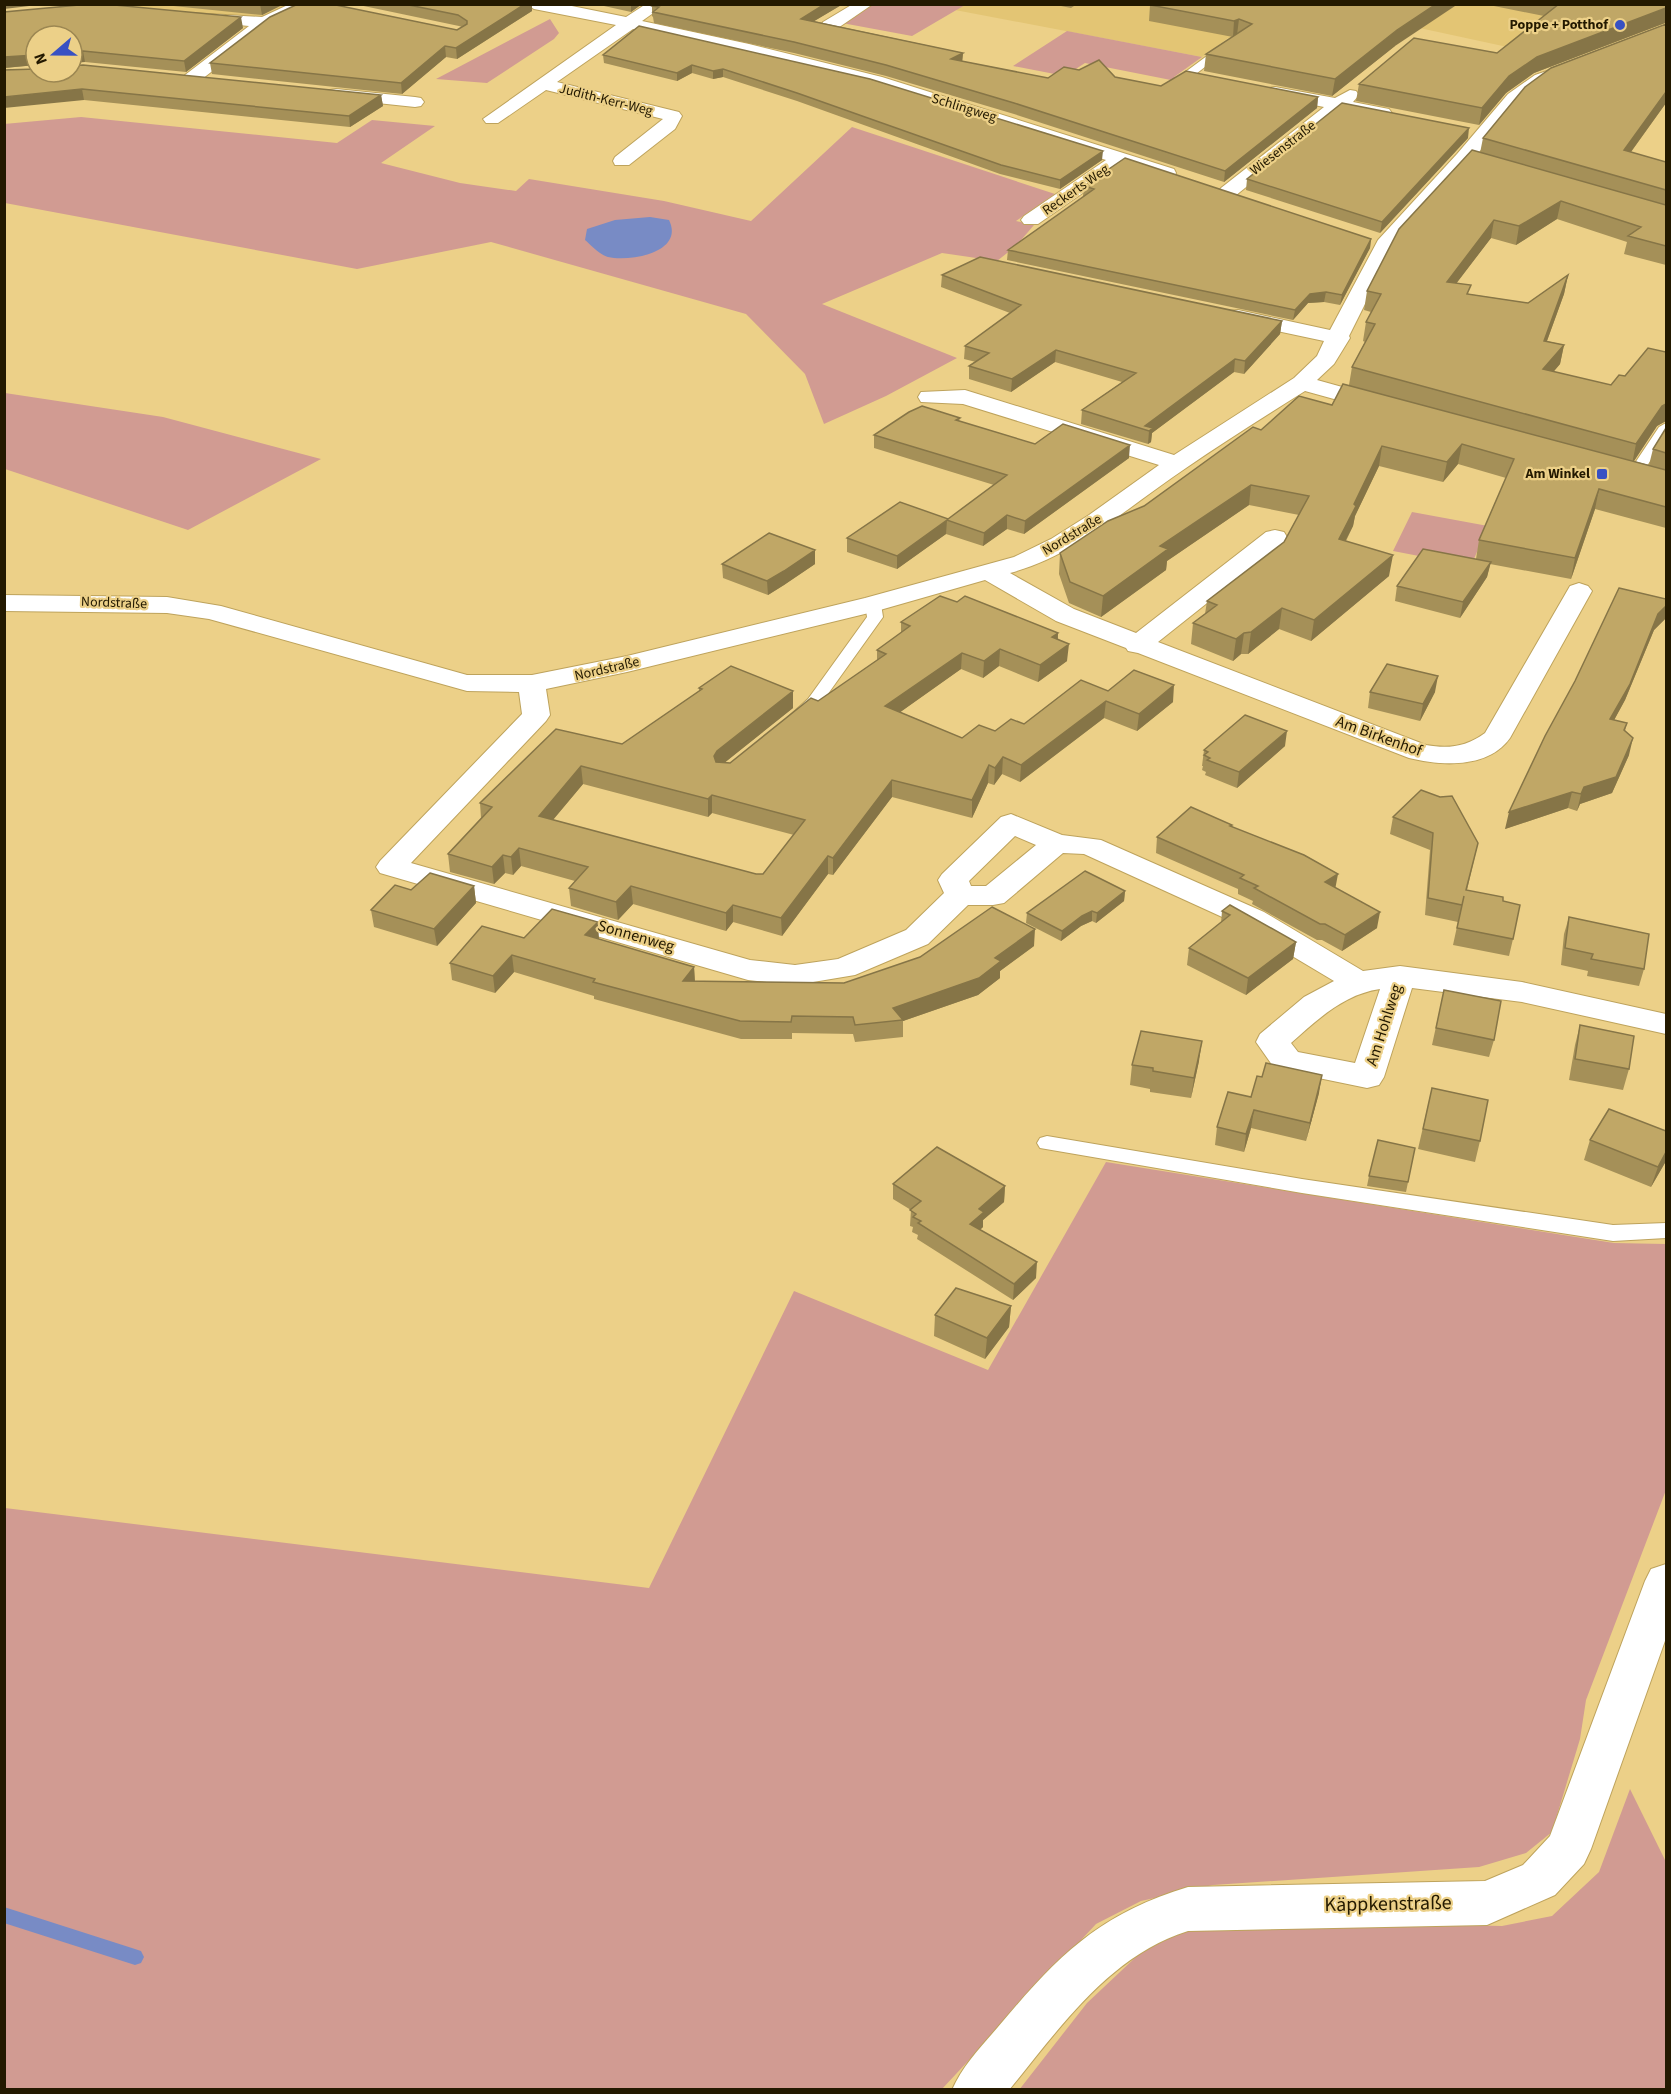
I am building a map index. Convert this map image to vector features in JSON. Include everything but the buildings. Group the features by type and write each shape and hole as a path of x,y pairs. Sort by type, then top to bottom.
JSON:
{"street":[{"path":"214,81 185,78 264,22 304,4"},
{"name":"Schlingweg","path":"534,4 793,60 877,81 968,108 1185,179"},
{"name":"Judith-Kerr-Weg","path":"492,119 636,17 658,4"},
{"path":"829,26 865,4"},
{"path":"182,15 264,22"},
{"name":"Nordstraße","path":"4,603 167,605 213,612 402,666 467,682 532,683 617,667 873,604 1023,562 1060,544 1098,520 1178,463 1302,383 1326,359 1339,338 1385,244 1464,158 1514,98 1541,80 1577,64"},
{"path":"1188,75 1211,79"},
{"name":"Wiesenstraße","path":"1228,192 1366,82"},
{"name":"Judith-Kerr-Weg","path":"543,84 673,116 669,125 622,162"},
{"name":"Wiesenstraße","path":"1257,88 1338,105"},
{"path":"321,92 415,102"},
{"path":"1338,105 1406,118"},
{"path":"1462,129 1485,134"},
{"path":"1464,158 1486,165"},
{"name":"Reckerts Weg","path":"1031,220 1120,159"},
{"path":"1206,185 1250,199"},
{"path":"1363,237 1385,244"},
{"path":"1222,313 1339,338"},
{"path":"1302,383 1405,411"},
{"path":"930,397 965,397 1178,463"},
{"path":"1611,468 1645,478"},
{"path":"1137,645 1275,537"},
{"name":"Am Birkenhof","path":"988,572 1065,615 1137,645 1419,752 1439,756 1465,755 1484,749 1496,738 1579,591"},
{"name":"Sonnenweg","path":"532,683 536,715 391,867 748,970 795,975 844,968 917,937 960,895"},
{"path":"1056,843 993,896 960,895 953,880 1011,823 1056,843 1090,846 1253,919 1358,982"},
{"name":"Am Hohlweg","path":"1401,976 1367,1077 1287,1061 1272,1042 1315,1004 1358,982 1401,976 1522,992 1666,1024"},
{"name":"Käppkenstraße","path":"977,2090 1068,1985 1106,1950 1148,1923 1188,1909 1487,1902 1539,1880 1568,1849 1666,1581"}],"lane":[{"path":"1188,75 1236,40"},
{"path":"1645,478 1666,427"},
{"path":"778,731 814,702 875,617 873,604"},
{"path":"1047,1143 1302,1186 1613,1233 1666,1231"}],"shaded area":[{"path":"965,4 1297,5 1246,41 1228,38 1202,57 955,10"},
{"path":"112,5 295,5 266,18 257,19"},
{"path":"873,5 965,5 912,36 842,23"},
{"path":"1313,5 1666,5 1666,23 1567,60"},
{"path":"550,19 559,33 554,39 487,83 436,79"},
{"path":"1067,31 1202,57 1174,77 1186,83 1085,63 1065,76 1013,66"},
{"path":"81,117 337,143 372,120 435,126 381,163 460,183 516,191 529,179 664,201 751,221 852,127 1055,194 1016,221 1034,225 1016,246 997,261 942,253 822,304 957,358 886,396 824,424 805,374 746,314 491,242 357,269 5,203 4,124"},
{"path":"5,393 163,417 321,459 188,530 5,469"},
{"path":"1412,512 1488,526 1471,566 1393,551"},
{"path":"1106,1162 1614,1243 1666,1244 1666,1490 1586,1700 1580,1739 1552,1832 1526,1853 1479,1867 1213,1885 1141,1901 1096,1924 942,2089 5,2090 5,1508 649,1588 794,1291 988,1370"},
{"path":"1630,1789 1666,1862 1666,2089 1019,2090 1087,2003 1155,1939 1223,1920 1502,1926 1552,1916 1599,1872"}],"water":[{"path":"650,217 669,220 672,231 669,240 662,248 652,253 629,258 608,257 585,240 587,229 615,220"}],"waterway":[{"path":"4,1915 135,1957"}],"place":[{"name":"Poppe + Potthof","path":"1620,25"},
{"name":"Am Winkel","path":"1602,474"}]}
